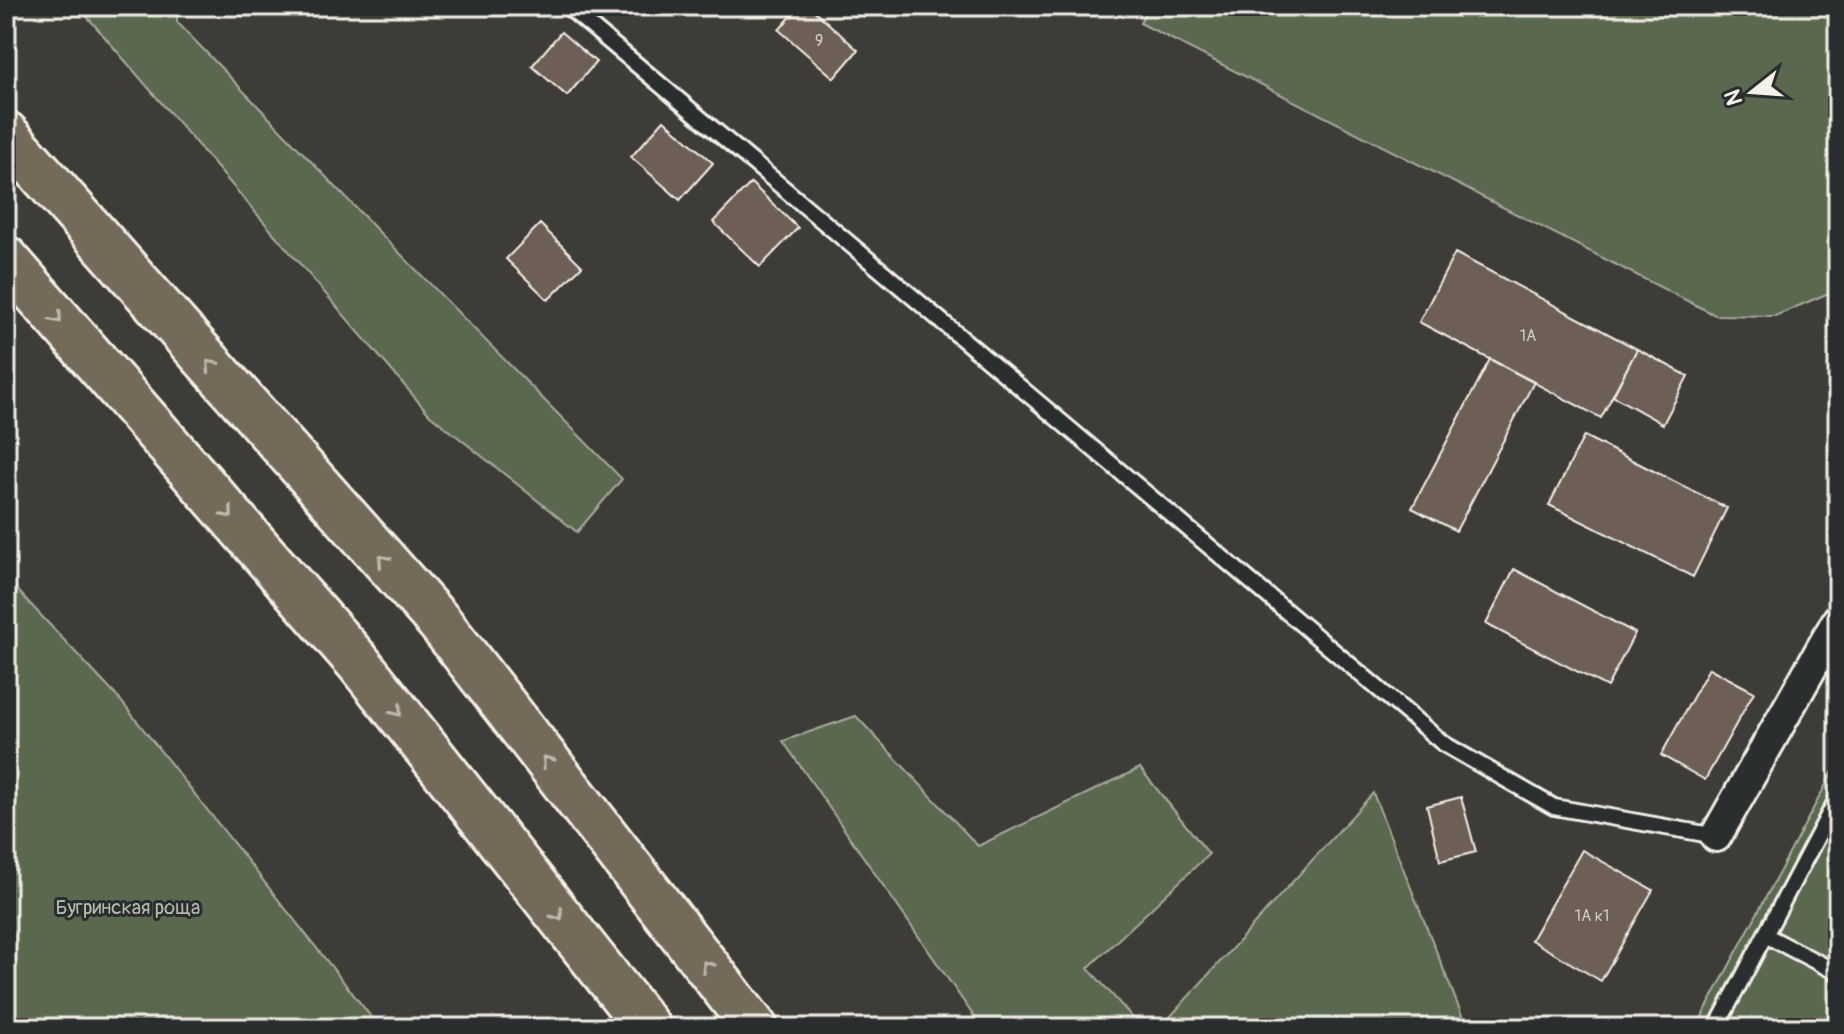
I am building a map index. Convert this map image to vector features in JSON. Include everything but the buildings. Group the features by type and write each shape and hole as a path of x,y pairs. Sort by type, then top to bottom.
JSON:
{"main road":[{"path":"6,134 440,623 755,1028"},
{"path":"6,259 358,662 648,1028"}],"street":[{"path":"1716,836 1838,620"}],"lane":[{"path":"567,6 1444,744 1554,807 1716,836"},
{"path":"1716,1028 1838,797"},
{"path":"1767,936 1838,973"}],"green space":[{"path":"78,6 177,6 177,22 622,479 577,532 429,414"},
{"path":"1148,6 1838,6 1838,289 1775,316 1715,315 1140,23"},
{"name":"Бугринская роща","path":"6,578 121,701 380,1028 6,1028"},
{"path":"856,716 978,846 1140,768 1209,854 1088,968 1142,1028 982,1028 783,741"},
{"path":"1838,762 1838,1028 1696,1028"},
{"path":"1373,793 1467,1028 1160,1028"}]}
